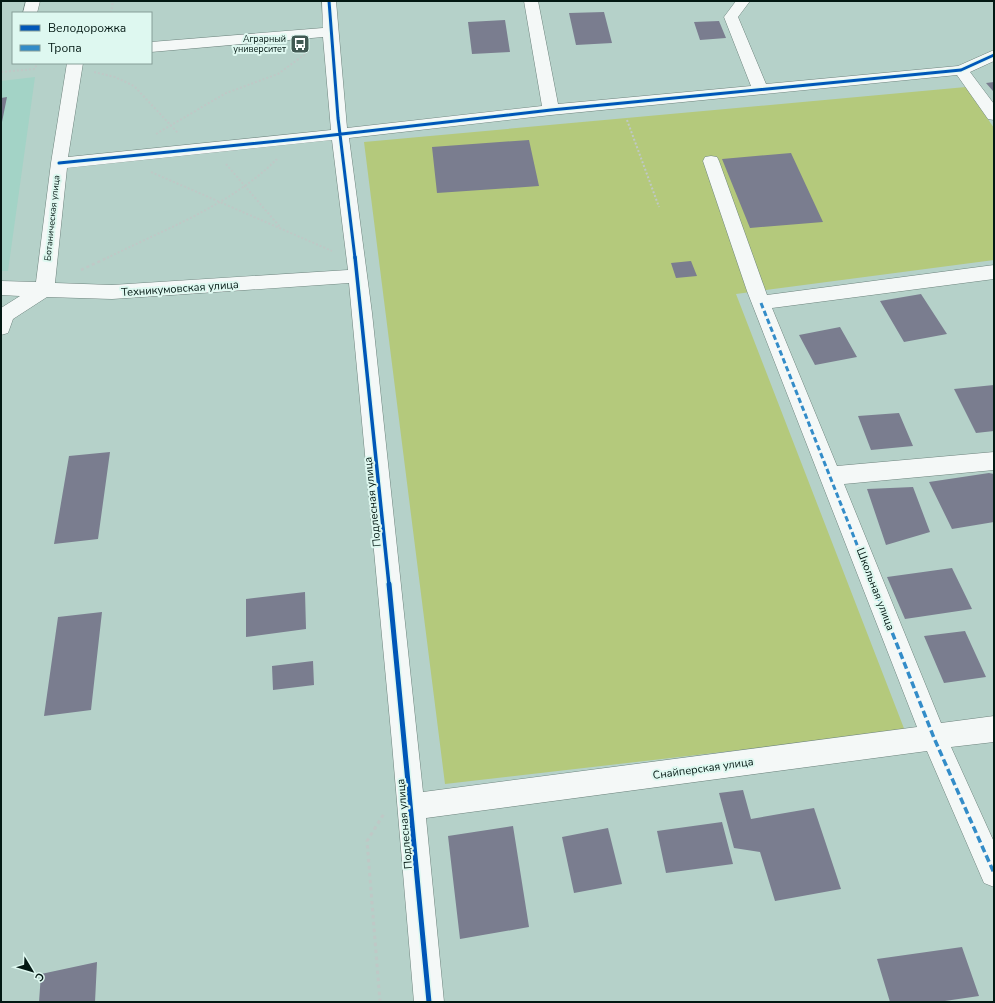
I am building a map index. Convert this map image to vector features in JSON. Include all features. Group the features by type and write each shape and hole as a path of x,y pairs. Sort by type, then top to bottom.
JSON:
{"street":[{"path":"30,12 33,1"},
{"name":"Подлесная улица","path":"329,1 330,32 358,276 412,807 429,1002"},
{"path":"531,1 551,110"},
{"path":"743,1 731,17 761,90"},
{"path":"152,47 330,32"},
{"path":"59,163 298,139 551,110 961,70 994,55"},
{"name":"Ботаническая улица","path":"44,289 59,163 74,66"},
{"path":"961,70 994,115"},
{"name":"Школьная улица","path":"710,161 761,303 934,738 994,873"},
{"path":"761,303 994,272"},
{"name":"Техникумовская улица","path":"1,288 112,292 358,276"},
{"path":"1,328 4,315 44,289"},
{"path":"831,476 994,461"},
{"name":"Снайперская улица","path":"412,807 994,730"}],"path":[{"path":"111,12 113,1"},
{"path":"150,137 226,93 278,74 313,48"},
{"path":"1,72 34,69 36,64"},
{"path":"74,66 115,77 134,86 181,136"},
{"path":"622,104 659,208"},
{"path":"79,271 220,202 261,175 298,139"},
{"path":"225,163 282,229"},
{"path":"150,172 338,253"}],"shaded area":[{"path":"35,77 8,271 1,271 1,81"}],"green space":[{"path":"966,87 994,128 994,260 736,294 905,731 445,784 364,142"}],"building":[{"path":"604,12 612,43 576,45 569,13"},
{"path":"505,20 510,52 472,54 468,22"},
{"path":"719,21 726,38 700,40 694,22"},
{"path":"994,82 994,91 993,91 986,83"},
{"path":"7,97 2,122 1,122 1,98"},
{"path":"529,140 539,186 437,193 432,147"},
{"path":"791,153 823,222 750,228 722,159"},
{"path":"691,261 697,276 676,278 671,263"},
{"path":"921,294 947,334 904,342 880,301"},
{"path":"840,327 857,357 815,365 799,335"},
{"path":"994,385 994,431 976,433 954,389"},
{"path":"899,413 913,446 871,450 858,416"},
{"path":"110,452 98,539 54,544 69,456"},
{"path":"989,473 994,474 994,522 952,529 929,482"},
{"path":"913,487 930,532 886,545 867,489"},
{"path":"952,568 972,609 905,619 887,577"},
{"path":"305,592 306,629 246,637 246,599"},
{"path":"102,612 91,710 44,716 58,617"},
{"path":"965,631 986,677 944,683 924,636"},
{"path":"313,661 314,685 273,690 272,666"},
{"path":"743,790 751,819 814,808 841,889 775,901 760,852 734,848 719,793"},
{"path":"722,822 733,864 666,873 657,831"},
{"path":"513,826 529,927 460,939 448,836"},
{"path":"608,828 622,884 574,893 562,837"},
{"path":"962,947 979,996 938,1002 890,1002 877,959"},
{"path":"97,962 95,1002 39,1002 41,974"}],"marked path":[{"path":"761,303 934,738 994,873"}],"cycle path":[{"path":"329,1 334,79 342,157 358,274 405,743 429,1002"},
{"path":"59,163 298,139 551,110 961,70 994,55"}],"place":[{"name":"Аграрный университет","path":"300,44"}]}
